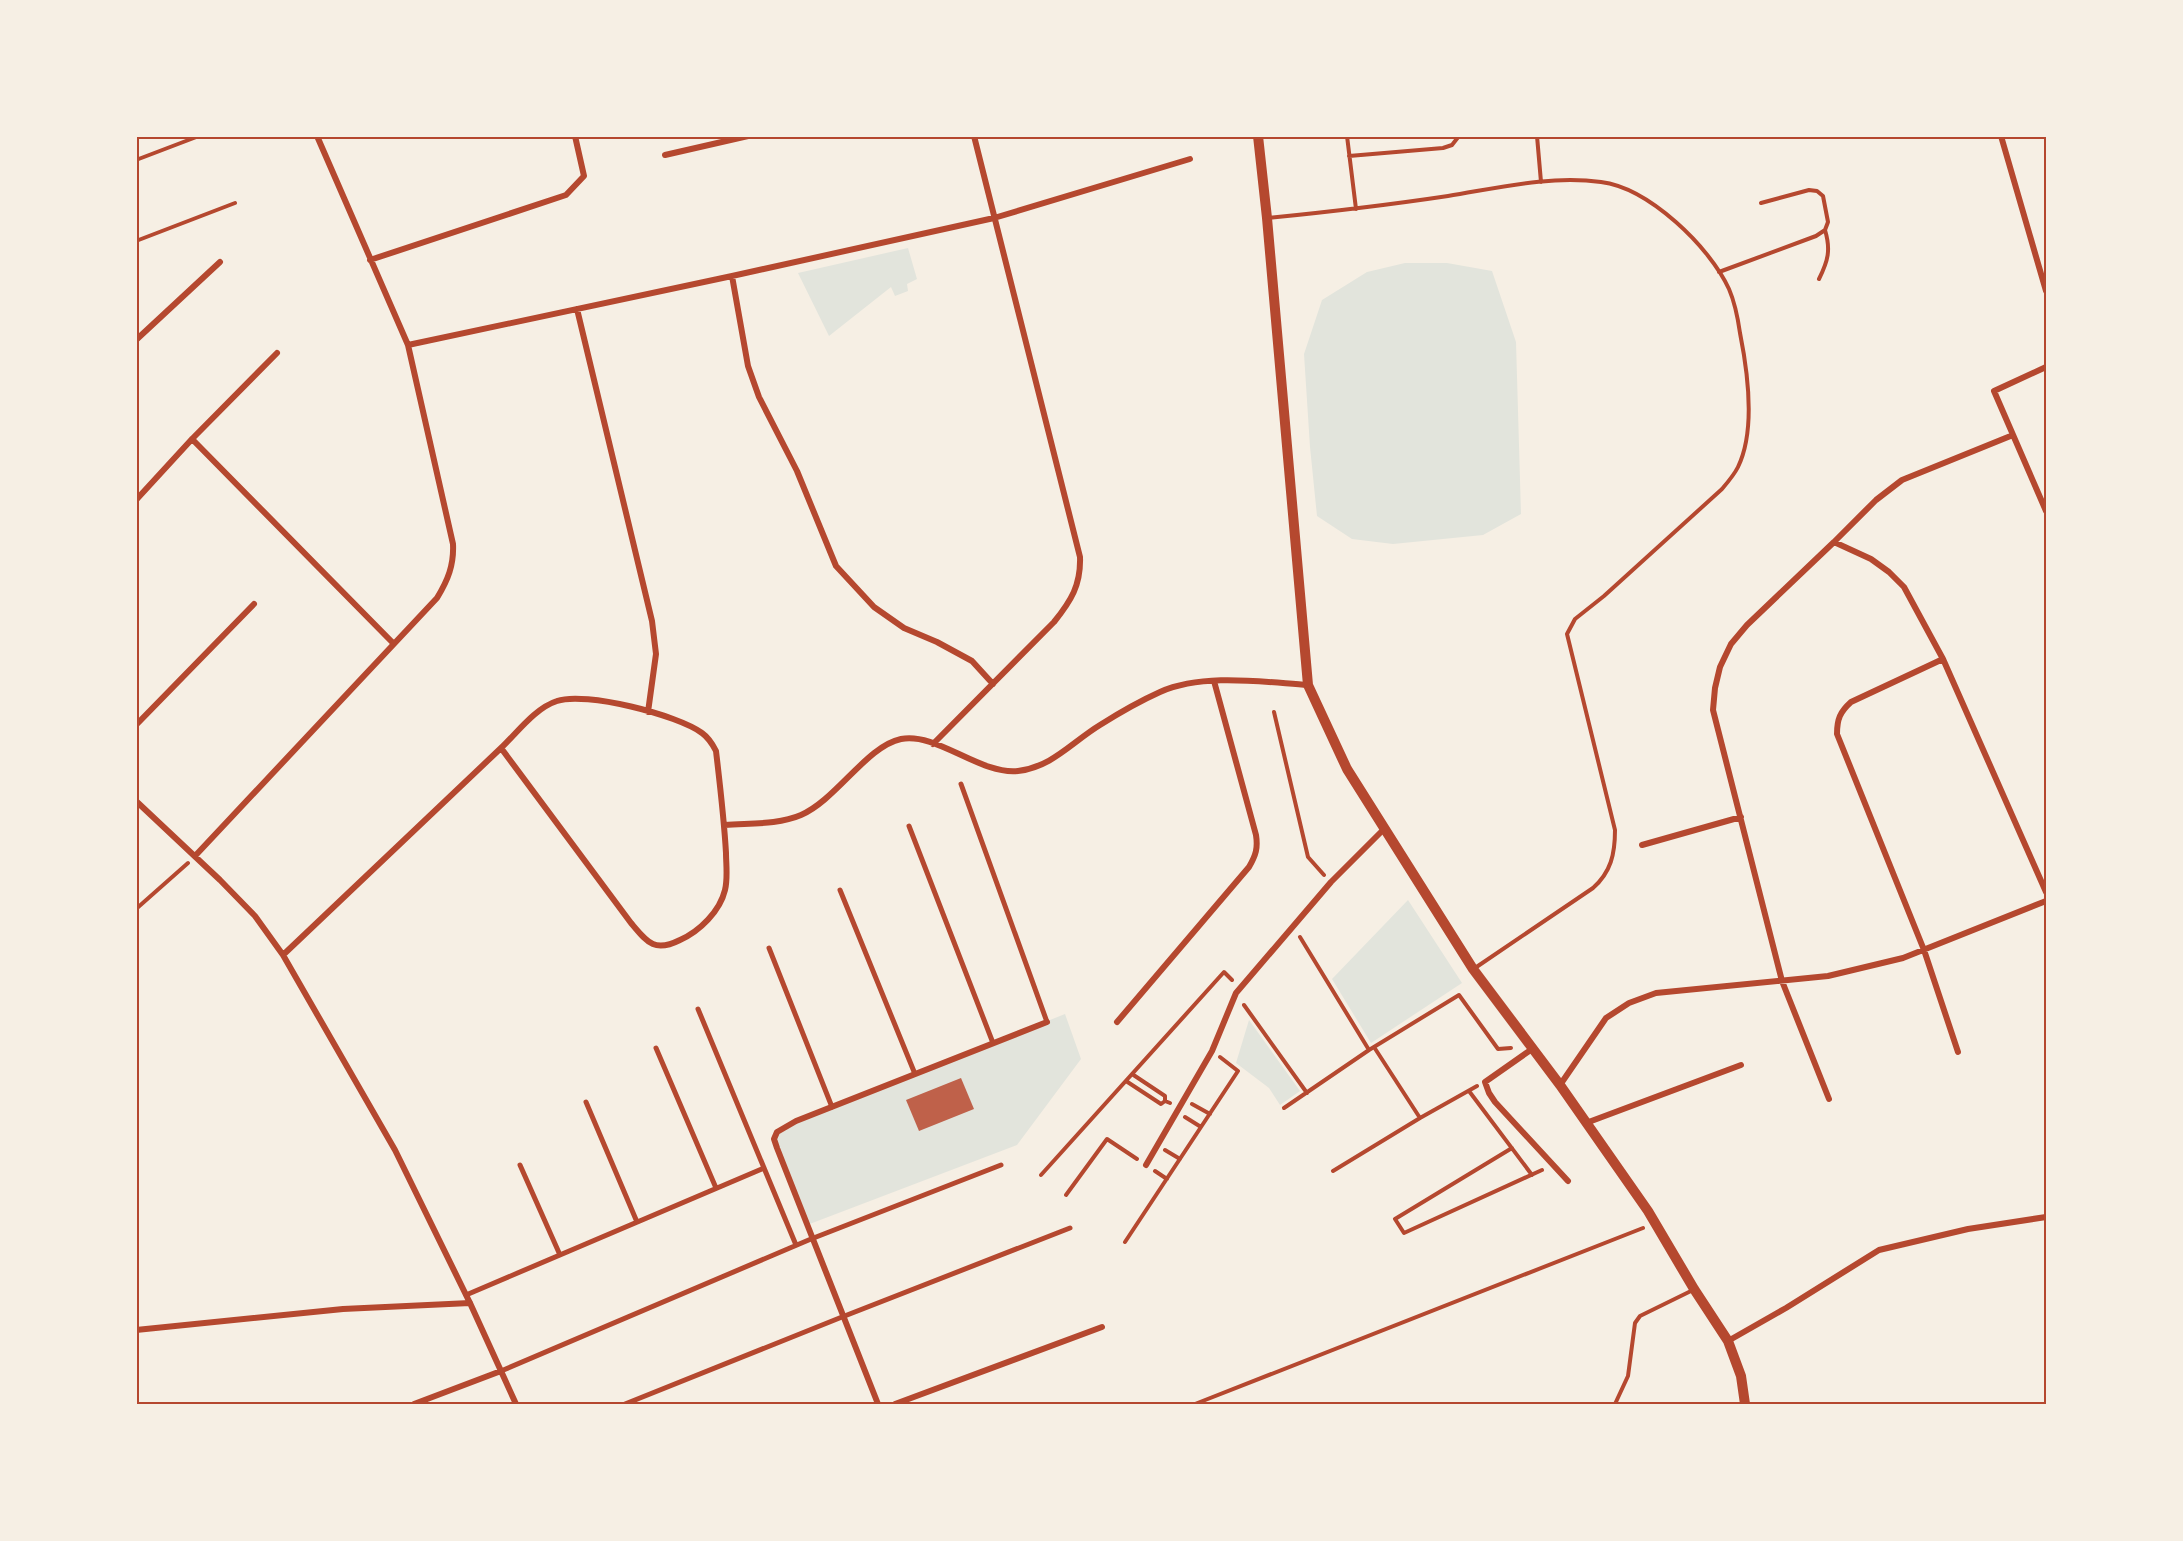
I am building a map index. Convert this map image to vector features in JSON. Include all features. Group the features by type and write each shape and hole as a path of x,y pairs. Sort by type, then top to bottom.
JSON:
{"street":[{"path":"195,856 437,598 447,581 454,557 408,345 317,136"},
{"path":"370,260 566,195 584,176 575,136"},
{"path":"665,155 748,136"},
{"path":"933,744 1069,604 1077,590 1081,572 1080,557 974,136"},
{"path":"1258,136 1268,219 1308,685 1347,769 1473,969 1560,1085 1655,1223 1728,1341 1741,1376 1745,1404"},
{"path":"2001,136 2046,291"},
{"path":"408,345 994,218 1190,159"},
{"path":"136,340 220,262"},
{"path":"732,276 741,333 752,376 773,426 797,471 836,566 874,607 904,628 938,642 972,662 993,684"},
{"path":"577,309 652,621 656,654 648,712"},
{"path":"136,500 192,439 277,353"},
{"path":"2046,367 1994,391 2046,511"},
{"path":"1829,1100 1782,981 1713,710 1720,667 1731,644 1747,625 1875,500 1902,480 2013,435"},
{"path":"192,439 393,643"},
{"path":"1834,542 1870,559 1889,572 1904,587 1942,659 2046,892"},
{"path":"136,725 254,604"},
{"path":"1942,659 1851,702 1841,711 1837,734 1924,950 1958,1052"},
{"path":"724,825 788,820 800,816 825,799 872,756 888,744 902,739 919,739 999,769 1016,771 1039,766 1065,752 1099,726 1161,691 1196,683 1228,680 1308,685"},
{"path":"1118,1022 1256,856 1258,846 1256,835 1214,681"},
{"path":"283,955 501,748 544,708 563,699 597,700 648,712 691,726 711,742 716,751 724,825 726,888 721,903 713,914 684,939 660,947 650,944 631,923 501,748"},
{"path":"878,1404 811,1239 774,1139 777,1132 784,1127 1047,1022 962,784"},
{"path":"136,801 255,916 283,955 395,1150 470,1303 516,1404"},
{"path":"1642,845 1741,817"},
{"path":"909,826 993,1043"},
{"path":"1146,1165 1212,1051 1238,991 1331,882 1384,829"},
{"path":"840,890 915,1074"},
{"path":"1560,1085 1606,1018 1629,1004 1656,993 1828,976 1903,958 2046,901"},
{"path":"769,948 832,1107"},
{"path":"698,1009 796,1245"},
{"path":"656,1048 716,1188"},
{"path":"1532,1049 1485,1082 1495,1102 1568,1181"},
{"path":"1586,1123 1741,1065"},
{"path":"586,1102 638,1222"},
{"path":"520,1165 560,1255"},
{"path":"414,1404 501,1371 796,1245 1000,1165"},
{"path":"466,1295 764,1168"},
{"path":"1728,1341 1879,1250 1968,1229 2046,1217"},
{"path":"625,1404 1070,1228"},
{"path":"136,1330 343,1310 470,1303"},
{"path":"895,1404 1102,1327"}],"lane":[{"path":"1347,136 1356,210"},
{"path":"1349,156 1443,148 1452,145 1459,136"},
{"path":"1537,136 1541,182"},
{"path":"1268,219 1356,210 1541,182 1602,182 1626,189 1652,204 1676,223 1708,256 1719,272 1729,290 1737,317 1748,382 1745,447 1738,468 1722,489 1604,596 1575,619 1567,634 1615,830 1612,862 1603,879 1593,888 1473,969"},
{"path":"1761,203 1809,190 1817,191 1823,196 1828,222 1825,230 1830,250 1819,279"},
{"path":"1719,272 1825,230"},
{"path":"1615,1404 1628,1376 1635,1323 1640,1316 1694,1289"}],"path":[{"path":"136,160 200,136"},
{"path":"136,240 235,203"},
{"path":"1274,712 1308,857 1331,882"},
{"path":"136,909 195,856"},
{"path":"1293,926 1372,1049 1420,1118"},
{"path":"1041,1175 1224,972 1307,1093"},
{"path":"1284,1108 1372,1049 1459,995 1498,1049 1513,1048 1519,1057"},
{"path":"1125,1242 1238,1071 1212,1051"},
{"path":"1132,1074 1165,1096 1165,1101 1201,1127"},
{"path":"1126,1082 1161,1104 1165,1101"},
{"path":"1333,1171 1485,1082"},
{"path":"1469,1091 1532,1175"},
{"path":"1184,1100 1210,1114"},
{"path":"1066,1195 1107,1139 1167,1179"},
{"path":"1512,1148 1395,1219 1404,1233 1553,1165"},
{"path":"1195,1404 1655,1223"}],"shaded area":[{"path":"908,248 917,279 907,284 908,291 895,296 891,287 829,336 798,273"},
{"path":"1405,263 1447,263 1492,271 1516,342 1521,514 1483,535 1393,544 1352,539 1317,516 1304,354 1322,300 1367,272"},
{"path":"1408,900 1462,983 1371,1043 1332,979"},
{"path":"1065,1014 1081,1059 1017,1145 807,1225 777,1148 777,1132 796,1121"},
{"path":"1249,1020 1300,1091 1280,1105 1269,1088 1236,1063"}],"building":[{"path":"961,1078 974,1109 919,1131 906,1100"}]}
